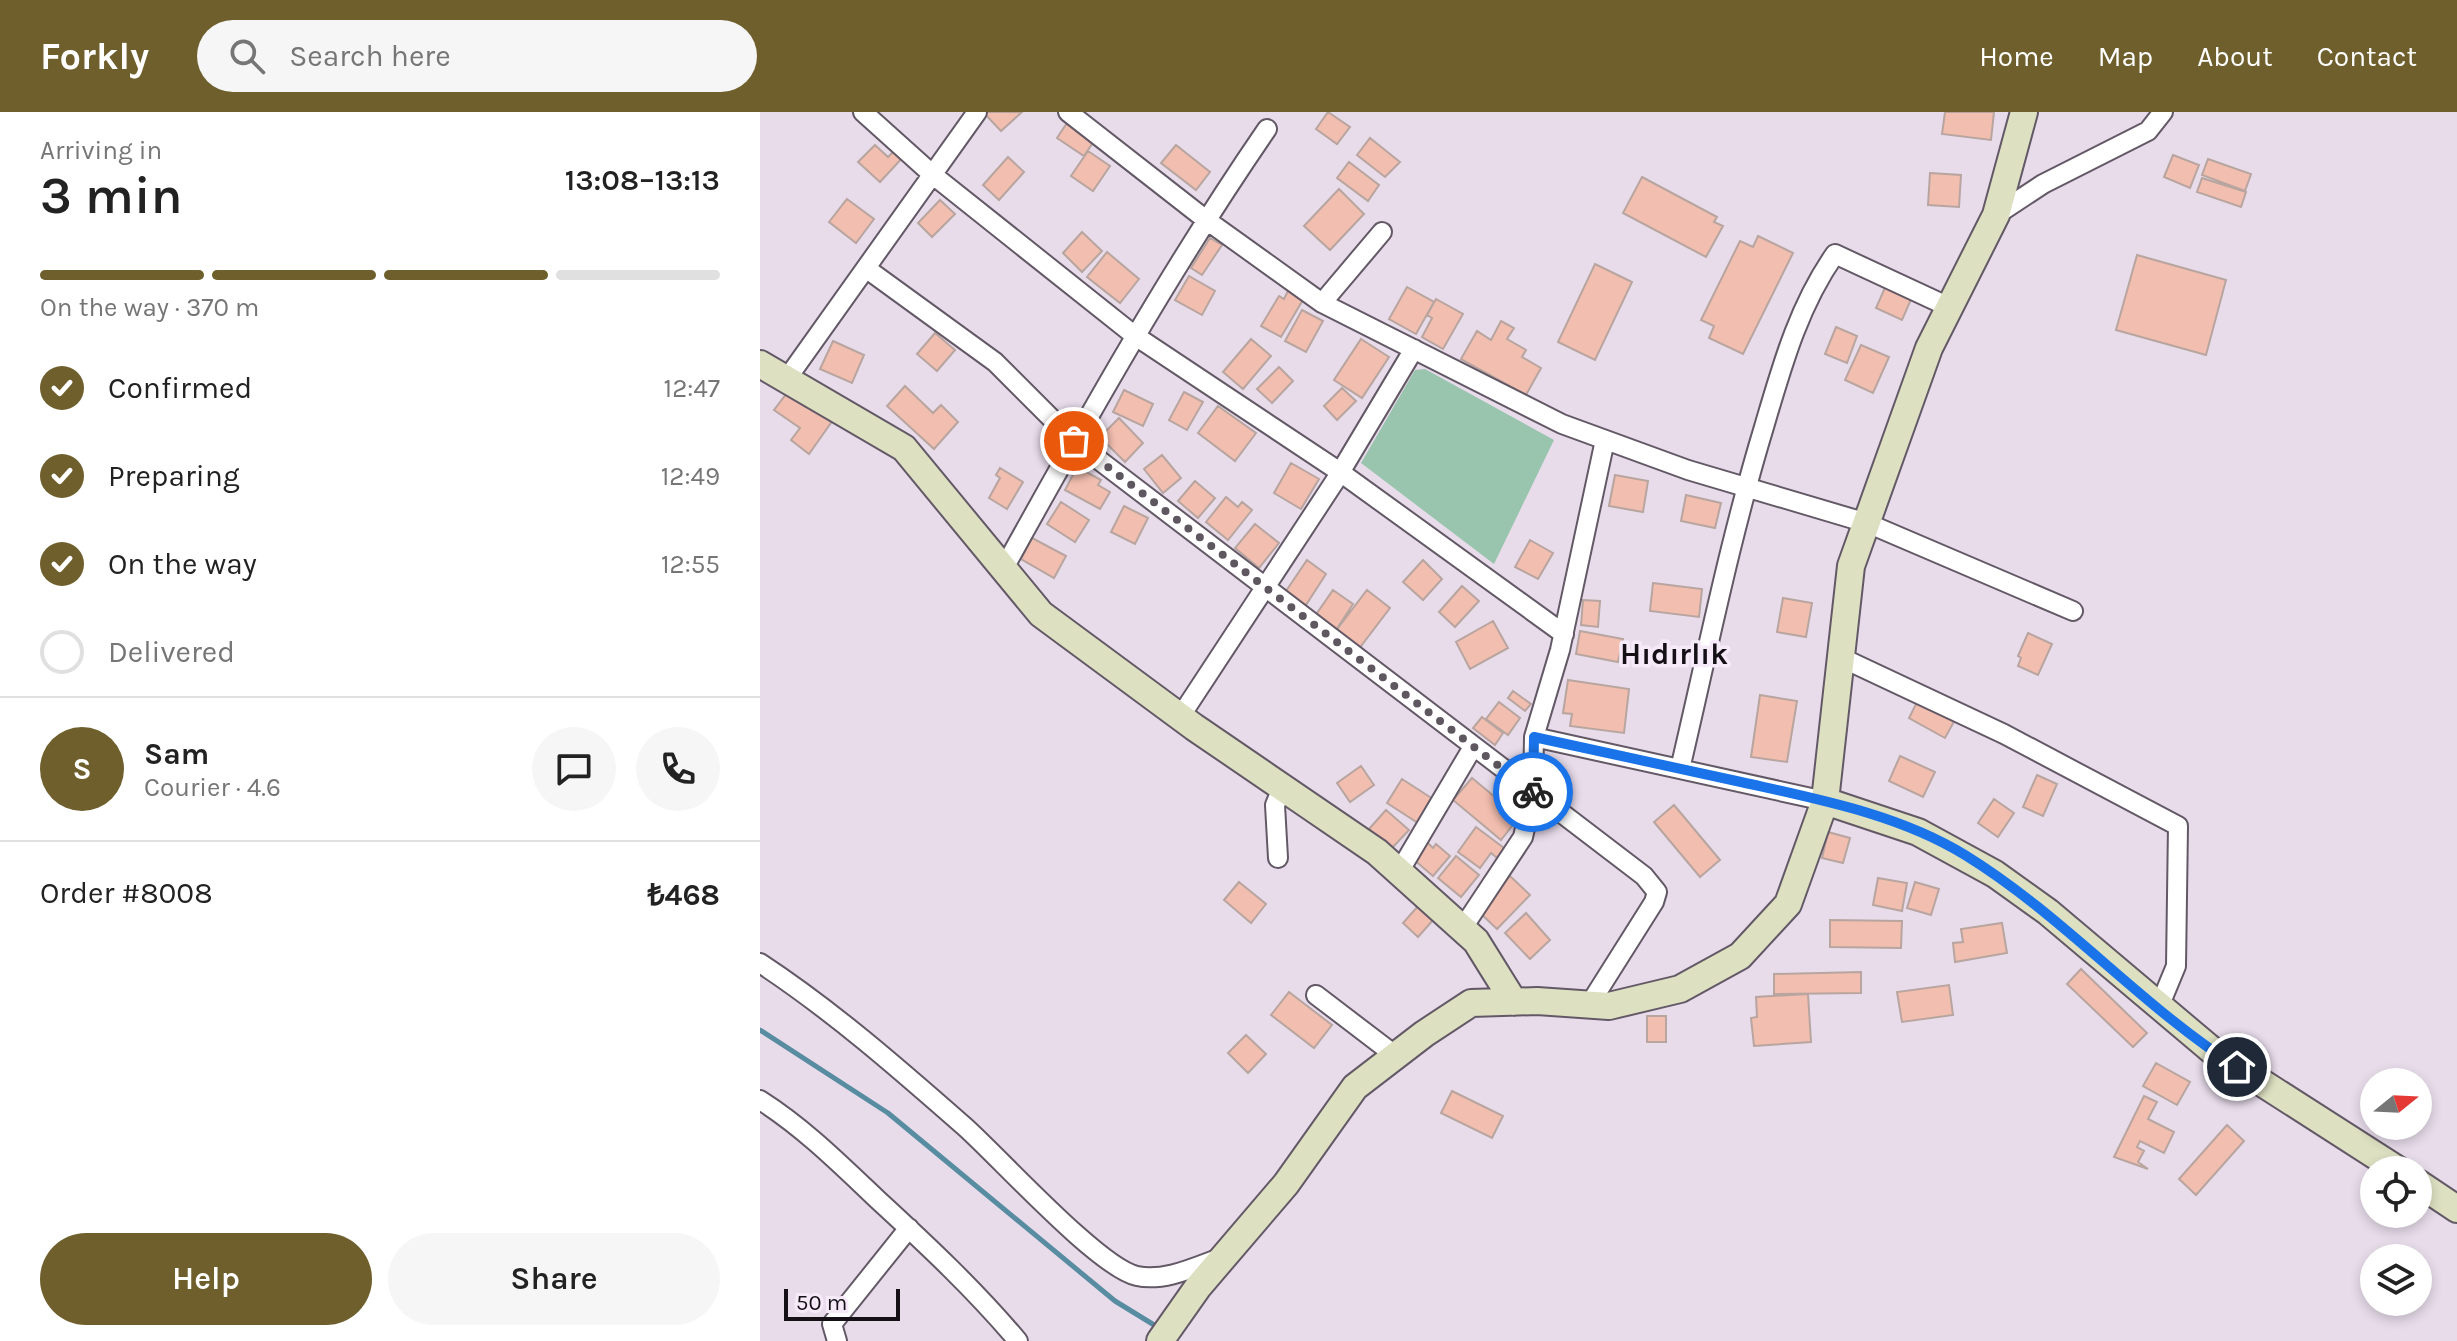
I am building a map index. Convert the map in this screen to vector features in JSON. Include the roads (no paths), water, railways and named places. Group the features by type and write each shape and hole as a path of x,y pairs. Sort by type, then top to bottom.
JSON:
{"street":[{"path":"863,112 933,175 1134,335 1340,472 1564,634"},
{"path":"786,380 977,112"},
{"path":"1068,112 1205,219 1322,303 1562,424 1745,487 1867,523 2073,611"},
{"path":"1160,1341 1198,1287 1286,1184 1355,1087 1471,1003 1609,1006 1680,989 1740,956 1788,904 1825,801 1851,566 1929,348 1996,215 2024,112"},
{"path":"1996,215 2043,184 2148,131 2163,112"},
{"path":"1004,568 1134,335 1205,219 1267,129"},
{"path":"1322,303 1382,232"},
{"path":"1680,769 1745,487 1798,318 1835,254 1949,307"},
{"path":"867,269 995,362 1074,441 1644,876 1657,892 1589,1005"},
{"path":"1180,717 1340,472 1414,349"},
{"path":"760,364 904,448 1041,614 1180,717 1377,852 1476,941 1514,1002"},
{"path":"1462,929 1523,837 1533,793 1534,737 1564,634 1605,440"},
{"path":"1840,657 2004,734 2178,826 2176,966 2159,1007"},
{"path":"1534,737 1825,801 1880,817 1961,853 2048,912 2214,1052 2376,1156"},
{"path":"1399,872 1473,747"},
{"path":"1278,858 1275,805 1282,788"},
{"path":"760,963 815,999 965,1127 1104,1259 1136,1276 1158,1277 1223,1257"},
{"path":"1316,995 1396,1056"},
{"path":"760,1100 796,1123 909,1228 985,1302 1018,1341"},
{"path":"2432,1192 2457,1209"},
{"path":"837,1341 832,1324 909,1228"}],"waterway":[{"path":"760,1030 888,1113 1115,1301 1159,1328"}],"district":[{"name":"Hıdırlık","path":"1674,654"}]}
